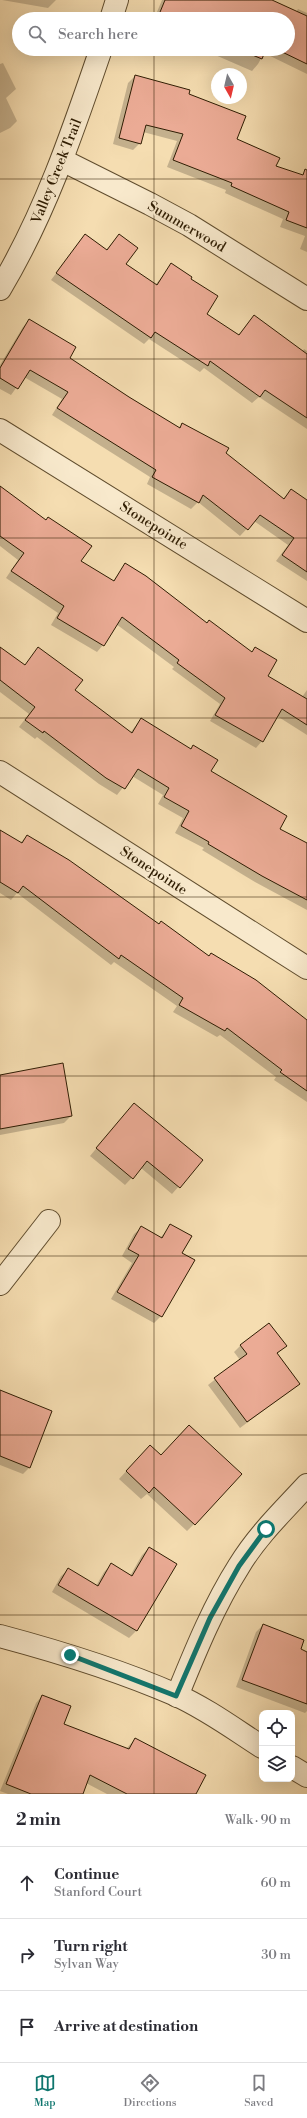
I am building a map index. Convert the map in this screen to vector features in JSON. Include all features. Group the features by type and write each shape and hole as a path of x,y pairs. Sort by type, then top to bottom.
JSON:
{"street":[{"path":"113,12 117,0"},
{"name":"Valley Creek Trail","path":"0,289 36,222 62,160 99,56"},
{"name":"Summerwood","path":"62,160 189,225 307,299"},
{"name":"Stonepointe","path":"0,430 307,621"},
{"name":"Stonepointe","path":"0,772 307,968"},
{"path":"0,1284 49,1221"},
{"path":"176,1696 210,1618 239,1566 266,1529 307,1484"},
{"path":"0,1636 70,1655 176,1696 221,1720 260,1746"},
{"path":"295,1769 307,1776"}],"building":[{"path":"165,0 272,0 307,16 307,64 290,56 295,56 295,12 160,12"},
{"path":"255,56 263,56 262,59"},
{"path":"135,75 190,90 189,94 211,102 211,104 215,104 246,116 237,139 280,158 276,166 303,175 305,169 307,170 307,228 286,220 289,212 231,186 232,183 173,160 183,134 146,125 141,144 119,138"},
{"path":"85,234 107,250 119,234 138,248 126,264 157,285 171,263 192,277 191,279 218,296 207,314 239,335 254,315 307,354 307,418 265,390 260,397 210,361 208,366 155,332 151,338 56,273"},
{"path":"29,319 76,347 70,358 129,397 180,428 182,423 229,448 226,453 284,499 291,489 307,500 307,572 282,555 294,538 260,515 248,530 203,495 199,503 152,477 156,470 57,408 68,392 30,370 18,389 0,378 0,368"},
{"path":"0,486 46,520 48,517 92,546 81,561 114,581 125,563 146,576 207,623 209,620 252,652 255,647 277,660 268,676 307,699 307,725 282,709 263,742 215,715 225,698 177,663 179,660 122,617 104,646 57,618 64,606 11,571 24,553 0,536"},
{"path":"0,647 25,665 38,647 83,680 75,690 132,733 141,718 191,749 193,745 218,760 211,771 287,816 280,829 307,843 307,900 262,876 181,826 189,811 164,797 169,788 138,769 125,789 106,778 44,731 43,733 25,720 35,707 0,680"},
{"path":"0,830 22,843 27,835 69,860 159,924 161,921 209,956 211,953 256,980 307,1020 307,1091 280,1072 282,1070 227,1028 225,1031 179,1005 183,998 121,955 119,959 23,886 18,893 0,882"},
{"path":"63,1063 72,1116 0,1129 0,1075"},
{"path":"134,1103 203,1160 180,1188 147,1161 133,1179 96,1148"},
{"path":"170,1224 192,1236 182,1253 195,1260 162,1317 117,1292 139,1255 128,1249 141,1226 162,1238"},
{"path":"269,1323 287,1346 277,1353 300,1384 247,1422 214,1378 247,1354 240,1345"},
{"path":"0,1390 52,1411 30,1468 0,1456"},
{"path":"189,1425 242,1474 195,1525 154,1487 149,1493 126,1471 150,1445 161,1455"},
{"path":"149,1547 177,1564 137,1631 58,1585 68,1568 98,1586 111,1563 132,1576"},
{"path":"263,1624 304,1640 301,1649 307,1652 307,1704 242,1680"},
{"path":"42,1695 71,1706 64,1724 129,1749 135,1738 206,1775 196,1794 127,1794 90,1775 83,1794 31,1794 6,1784"}],"route":[{"path":"70,1655 176,1696 210,1618 239,1566 266,1529"}]}
